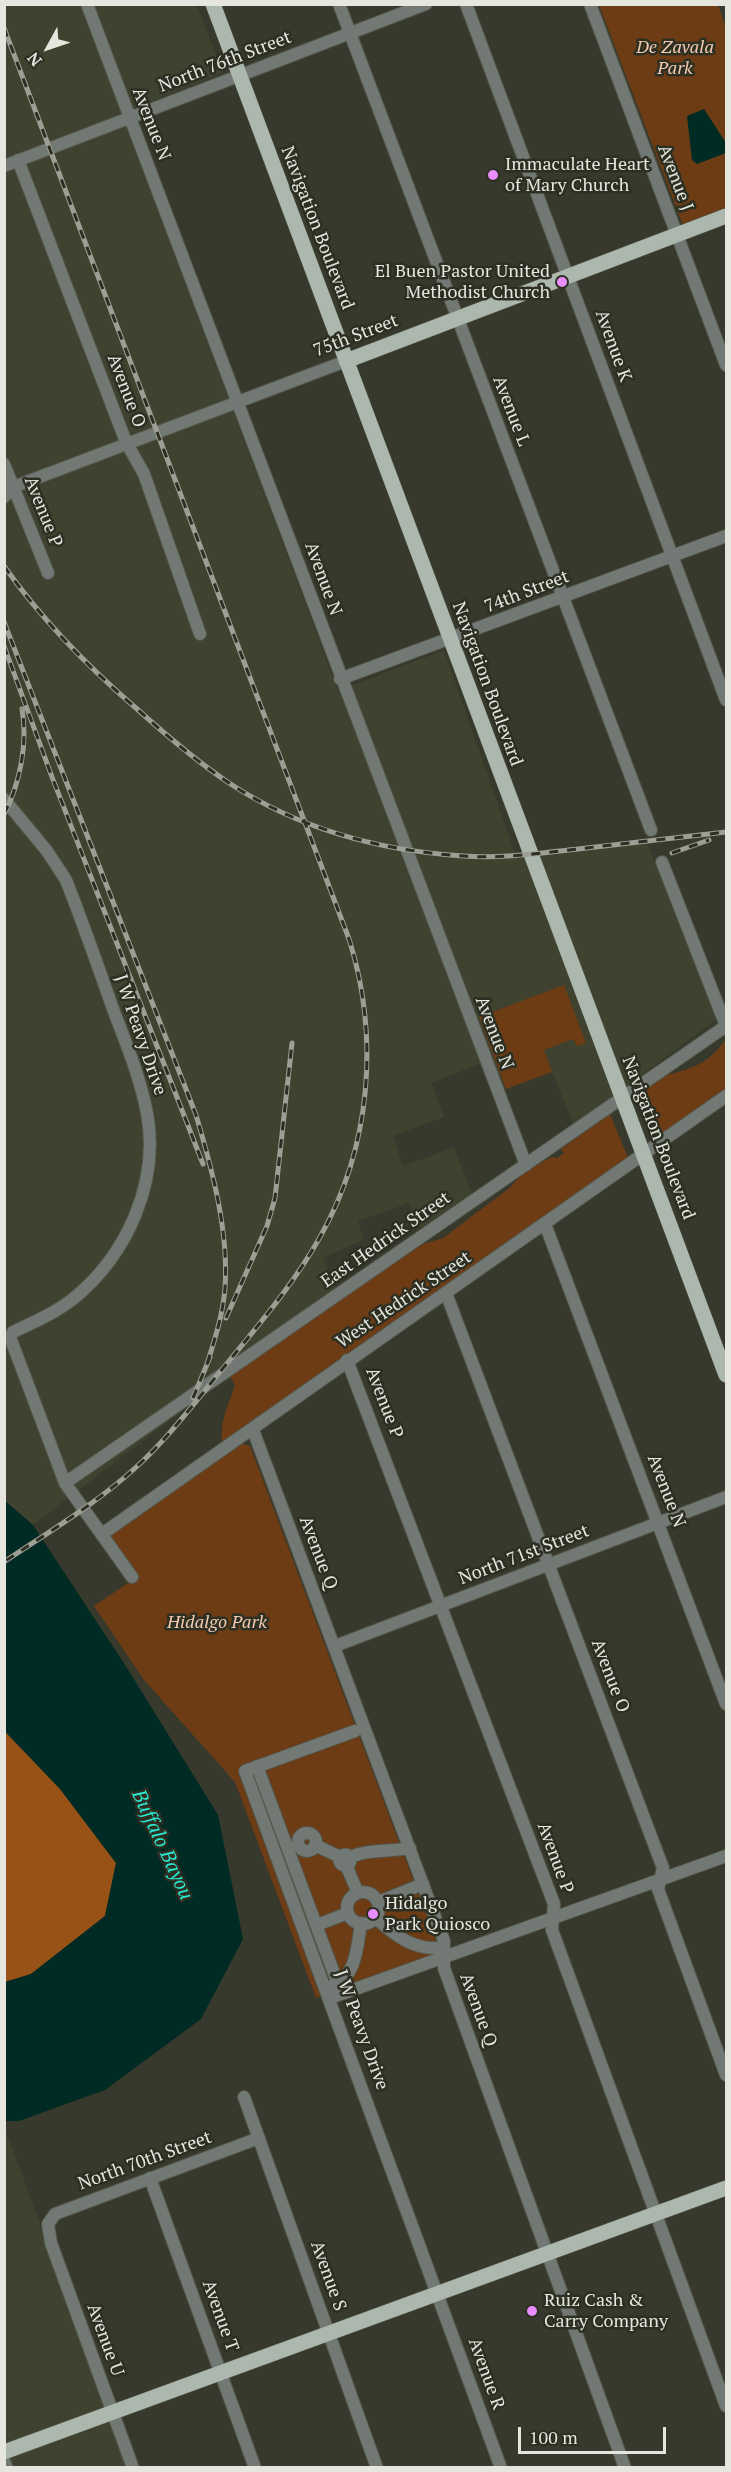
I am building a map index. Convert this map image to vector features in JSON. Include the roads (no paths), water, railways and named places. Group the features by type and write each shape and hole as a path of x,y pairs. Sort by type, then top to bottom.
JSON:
{"main road":[{"name":"Navigation Boulevard","path":"213,4 726,1375"},
{"name":"75th Street","path":"346,361 726,216"},
{"path":"4,2452 220,2371 726,2188"}],"street":[{"name":"Avenue N","path":"87,4 239,403 340,680 526,1165"},
{"name":"Avenue L","path":"339,4 651,830"},
{"name":"North 76th Street","path":"4,165 426,4"},
{"name":"Avenue K","path":"466,4 726,700"},
{"name":"Avenue J","path":"590,4 726,365"},
{"name":"Avenue O","path":"18,160 126,442 144,474 200,634"},
{"name":"75th Street","path":"4,497 13,487 126,442 239,403 346,361"},
{"name":"Avenue P","path":"4,464 48,573"},
{"name":"74th Street","path":"340,680 450,641 726,536"},
{"name":"J W Peavy Drive","path":"4,800 48,851 66,880 138,1077 147,1114 150,1146 147,1178 141,1202 120,1246 93,1280 72,1299 50,1314 13,1332 10,1337 65,1483 132,1577"},
{"path":"662,862 726,1026"},
{"name":"East Hedrick Street","path":"65,1483 726,1026"},
{"name":"West Hedrick Street","path":"102,1534 726,1096"},
{"name":"Avenue N","path":"545,1224 726,1704"},
{"name":"Avenue O","path":"446,1293 663,1868 658,1889 726,2075"},
{"name":"Avenue P","path":"347,1360 554,1904 552,1930 726,2406"},
{"name":"Avenue Q","path":"253,1430 423,1884 444,1952 444,1968 625,2468"},
{"name":"North 71st Street","path":"334,1646 726,1497"},
{"path":"331,1990 317,1925 257,1766 355,1731"},
{"name":"J W Peavy Drive","path":"257,1766 245,1771 247,1781 331,1990 438,2294"},
{"path":"315,1845 345,1860 358,1893"},
{"path":"345,1860 361,1852 382,1853 410,1848"},
{"path":"331,1990 553,1919 726,1856"},
{"path":"378,1902 423,1884"},
{"path":"358,1893 371,1894 378,1902 376,1917 369,1923 353,1920 348,1913 349,1902 358,1893"},
{"path":"317,1925 348,1913"},
{"path":"376,1917 406,1942 444,1952"},
{"path":"331,1990 342,1982 353,1964 361,1923"},
{"name":"Avenue S","path":"244,2097 377,2468"},
{"name":"North 70th Street","path":"48,2224 54,2214 260,2138"},
{"name":"Avenue T","path":"150,2178 255,2468"},
{"name":"Avenue U","path":"48,2224 51,2243 133,2468"},
{"name":"Avenue R","path":"438,2294 501,2468"},
{"path":"4,2461 7,2468"}],"water":[{"path":"704,109 726,143 726,153 697,164 692,160 687,116"},
{"name":"Buffalo Bayou","path":"4,1500 33,1525 127,1668 218,1815 243,1939 201,2019 105,2090 19,2121 5,2121 5,1982 31,1974 105,1916 116,1863 60,1789 5,1731"}],"railway":[{"path":"4,28 349,939 359,976 365,1014 367,1053 360,1129 350,1166 337,1202 320,1237 289,1286 183,1417 146,1458 102,1495 4,1562"},
{"path":"4,566 66,642 100,676 170,738 229,783 256,799 312,825 372,843 403,849 478,857 536,854 726,832"},
{"path":"4,622 196,1115 208,1157 222,1222 226,1266 222,1307 207,1364"},
{"path":"4,646 52,777 203,1164"},
{"path":"4,814 10,802 21,763 24,736 22,709"},
{"path":"672,853 709,840"},
{"path":"226,1318 267,1226 275,1198 292,1043"},
{"path":"193,1398 210,1357"}],"place":[{"name":"Immaculate Heart of Mary Church","path":"493,175"},
{"name":"El Buen Pastor United Methodist Church","path":"562,282"},
{"name":"Hidalgo Park Quiosco","path":"373,1914"},
{"name":"Ruiz Cash & Carry Company","path":"532,2311"}],"park label":[{"name":"De Zavala Park","path":"675,58"},
{"name":"Hidalgo Park","path":"217,1623"}]}
